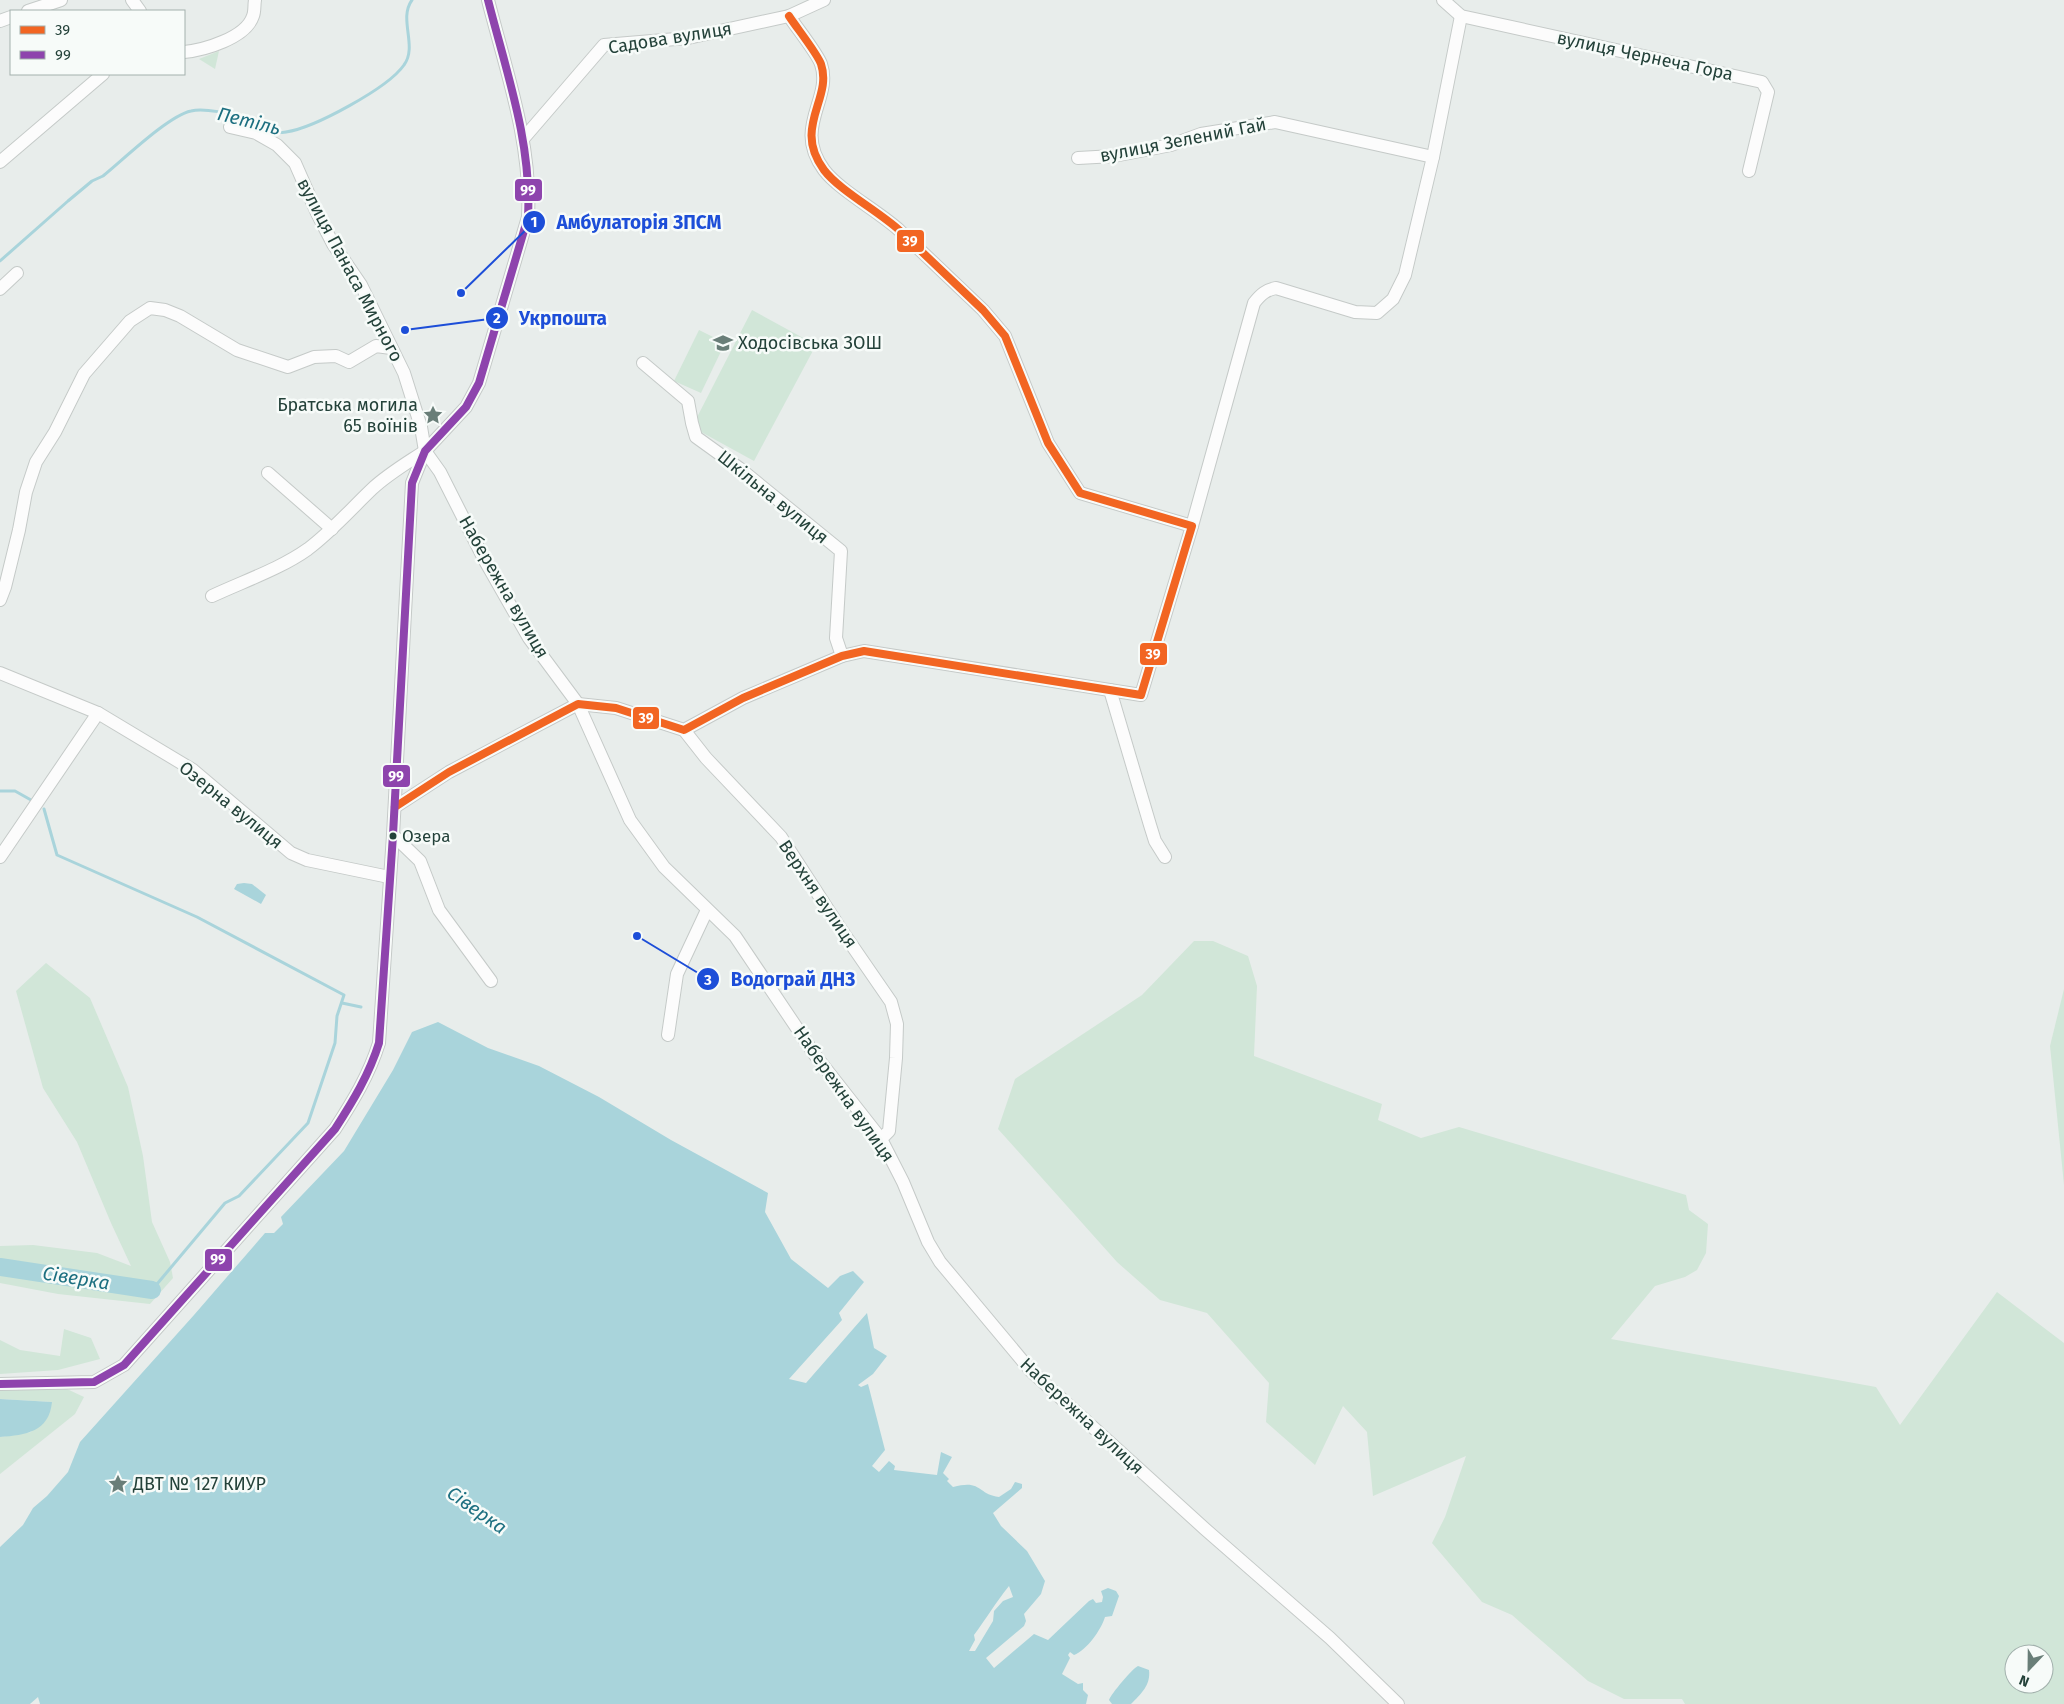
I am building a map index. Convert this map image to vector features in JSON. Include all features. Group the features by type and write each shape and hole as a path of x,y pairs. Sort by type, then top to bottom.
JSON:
{"street":[{"path":"31,10 61,0"},
{"path":"185,52 202,50 238,33 247,26 253,16 255,0"},
{"path":"212,596 289,560 307,549 332,529 394,471 425,451 466,407 480,383 528,217 530,191 523,139 488,0"},
{"name":"Садова вулиця","path":"523,139 604,44 688,38 789,16 824,0"},
{"name":"вулиця Чернеча Гора","path":"1443,0 1461,16 1762,82 1768,92 1750,171"},
{"path":"789,16 821,63 823,85 814,116 811,136 818,159 824,170 832,179 885,217 983,310 1005,336 1048,443 1080,493 1192,526"},
{"path":"395,807 449,772 578,704 616,708 684,730 743,698 842,656 864,651 1141,695 1192,526 1254,303 1267,290 1276,288 1355,312 1377,313 1393,299 1405,275 1433,157 1461,16"},
{"path":"0,162 103,75"},
{"name":"вулиця Зелений Гай","path":"1078,158 1114,156 1171,145 1202,134 1275,122 1433,157"},
{"name":"вулиця Панаса Мирного","path":"230,126 256,134 277,145 295,163 333,244 361,284 404,373 422,428 425,451"},
{"path":"0,289 17,273"},
{"path":"0,600 6,587 26,492 36,462 56,432 84,374 113,338 136,317 150,308 165,310 180,316 237,350 288,367 314,357 336,356 349,362 376,346 391,348"},
{"name":"Шкільна вулиця","path":"643,363 688,401 696,437 740,468 841,551 836,638 842,656"},
{"path":"0,1384 94,1382 124,1365 335,1129 362,1086 372,1066 379,1044 389,877 394,835 411,497 415,472 425,451"},
{"name":"Набережна вулиця","path":"425,451 440,472 484,559 529,638 578,704 630,820 664,867 706,910 735,936 815,1054 881,1139 903,1182 928,1242 940,1262 1031,1371 1205,1529 1330,1638 1398,1704"},
{"path":"268,473 332,529"},
{"name":"Озерна вулиця","path":"0,672 98,713 193,770 291,853 306,860 389,877"},
{"path":"1110,690 1155,841 1165,857"},
{"path":"0,857 98,713"},
{"name":"Верхня вулиця","path":"684,730 706,758 781,837 891,1002 897,1024 896,1058 889,1131 881,1139"},
{"path":"394,835 420,861 439,910 491,981"},
{"path":"668,1035 677,974 706,910"}],"green space":[{"path":"219,51 215,69 199,59"},
{"path":"752,310 816,345 754,461 692,427"},
{"path":"699,330 725,343 701,393 674,381"},
{"path":"1194,941 1213,941 1248,956 1257,986 1254,1056 1382,1104 1378,1120 1421,1138 1459,1127 1686,1195 1689,1210 1708,1224 1706,1253 1697,1270 1685,1277 1655,1286 1611,1339 1876,1387 1900,1425 1997,1292 2064,1343 2064,1704 1685,1704 1682,1699 1624,1699 1588,1681 1512,1615 1482,1602 1432,1543 1445,1517 1466,1456 1373,1496 1367,1432 1343,1406 1315,1465 1266,1422 1269,1383 1207,1313 1160,1300 1117,1262 998,1129 1015,1079 1142,995"},
{"path":"46,963 90,998 128,1087 143,1156 152,1222 170,1262 173,1278 150,1304 58,1294 0,1283 0,1246 33,1245 97,1253 131,1266 77,1142 43,1088 16,991"},
{"path":"2064,989 2064,1185 2050,1046"},
{"path":"64,1329 91,1338 100,1359 58,1370 0,1374 0,1340 20,1350 60,1356"},
{"path":"67,1389 84,1397 75,1414 0,1474 0,1437 31,1432 52,1402 0,1399 0,1390"}],"water":[{"path":"237,884 252,884 266,895 261,904 234,889"},
{"path":"438,1022 488,1048 539,1066 599,1097 671,1140 768,1193 765,1212 791,1259 828,1288 840,1276 853,1271 864,1282 839,1313 842,1320 789,1379 806,1383 867,1313 874,1348 887,1356 873,1374 858,1385 861,1387 868,1384 885,1450 872,1466 879,1472 889,1461 895,1466 894,1470 937,1475 941,1452 952,1457 943,1473 953,1487 962,1485 974,1486 999,1497 1011,1489 1015,1482 1022,1484 1022,1488 993,1513 1001,1526 1027,1551 1045,1581 1041,1594 1024,1614 1026,1621 1024,1626 986,1658 994,1668 1034,1634 1048,1640 1089,1601 1093,1599 1096,1603 1102,1602 1101,1591 1108,1588 1116,1591 1119,1596 1112,1616 1105,1617 1097,1633 1084,1649 1074,1655 1070,1652 1068,1655 1070,1658 1062,1674 1078,1684 1083,1683 1083,1690 1088,1695 1086,1704 40,1704 38,1697 30,1704 0,1704 0,1547 23,1525 33,1508 47,1496 68,1472 80,1442 265,1233 274,1233 283,1224 281,1217 344,1151 393,1070 412,1032","holes":["1009,1586 1013,1597 1003,1601 994,1611 993,1621 975,1651 969,1651 975,1640 974,1635"]},
{"path":"0,1399 52,1402 50,1412 41,1426 27,1433 0,1437"},
{"path":"1138,1666 1149,1670 1147,1685 1131,1704 1112,1704 1109,1700 1111,1697 1127,1676"}],"waterway":[{"name":"Петіль","path":"0,261 92,181 103,176 159,129 181,115 196,110 218,112 239,117 267,130 284,132 298,129 331,115 383,85 404,65 408,58 407,15 408,7 412,0"},
{"path":"0,791 15,791 31,800"},
{"path":"44,809 57,855 197,917 344,995 337,1016 335,1043 308,1123 239,1196 225,1203 152,1290"},
{"path":"342,1003 361,1007"},
{"name":"Сіверка","path":"0,1267 152,1290"}],"transit line":[{"name":"99","path":"0,1384 94,1382 124,1365 335,1129 360,1087 375,1055 379,1043 393,835 412,483 425,451 466,407 479,383 528,217 528,189 522,135 510,80 488,0"},
{"name":"39","path":"395,807 449,772 578,704 616,708 684,730 743,698 842,656 864,651 1141,695 1192,526 1080,493 1048,443 1005,336 983,310 899,230 849,193 824,170 815,155 812,140 812,127 822,89 821,64 789,16"}],"place":[{"name":"Амбулаторія ЗПСМ","path":"461,293"},
{"name":"Укрпошта","path":"405,330"},
{"name":"Ходосівська ЗОШ","path":"723,343"},
{"name":"Братська могила 65 воїнів","path":"433,415"},
{"name":"Озера","path":"393,836"},
{"name":"Водограй ДНЗ","path":"637,936"},
{"name":"ДВТ № 127 КИУР","path":"118,1484"}]}
